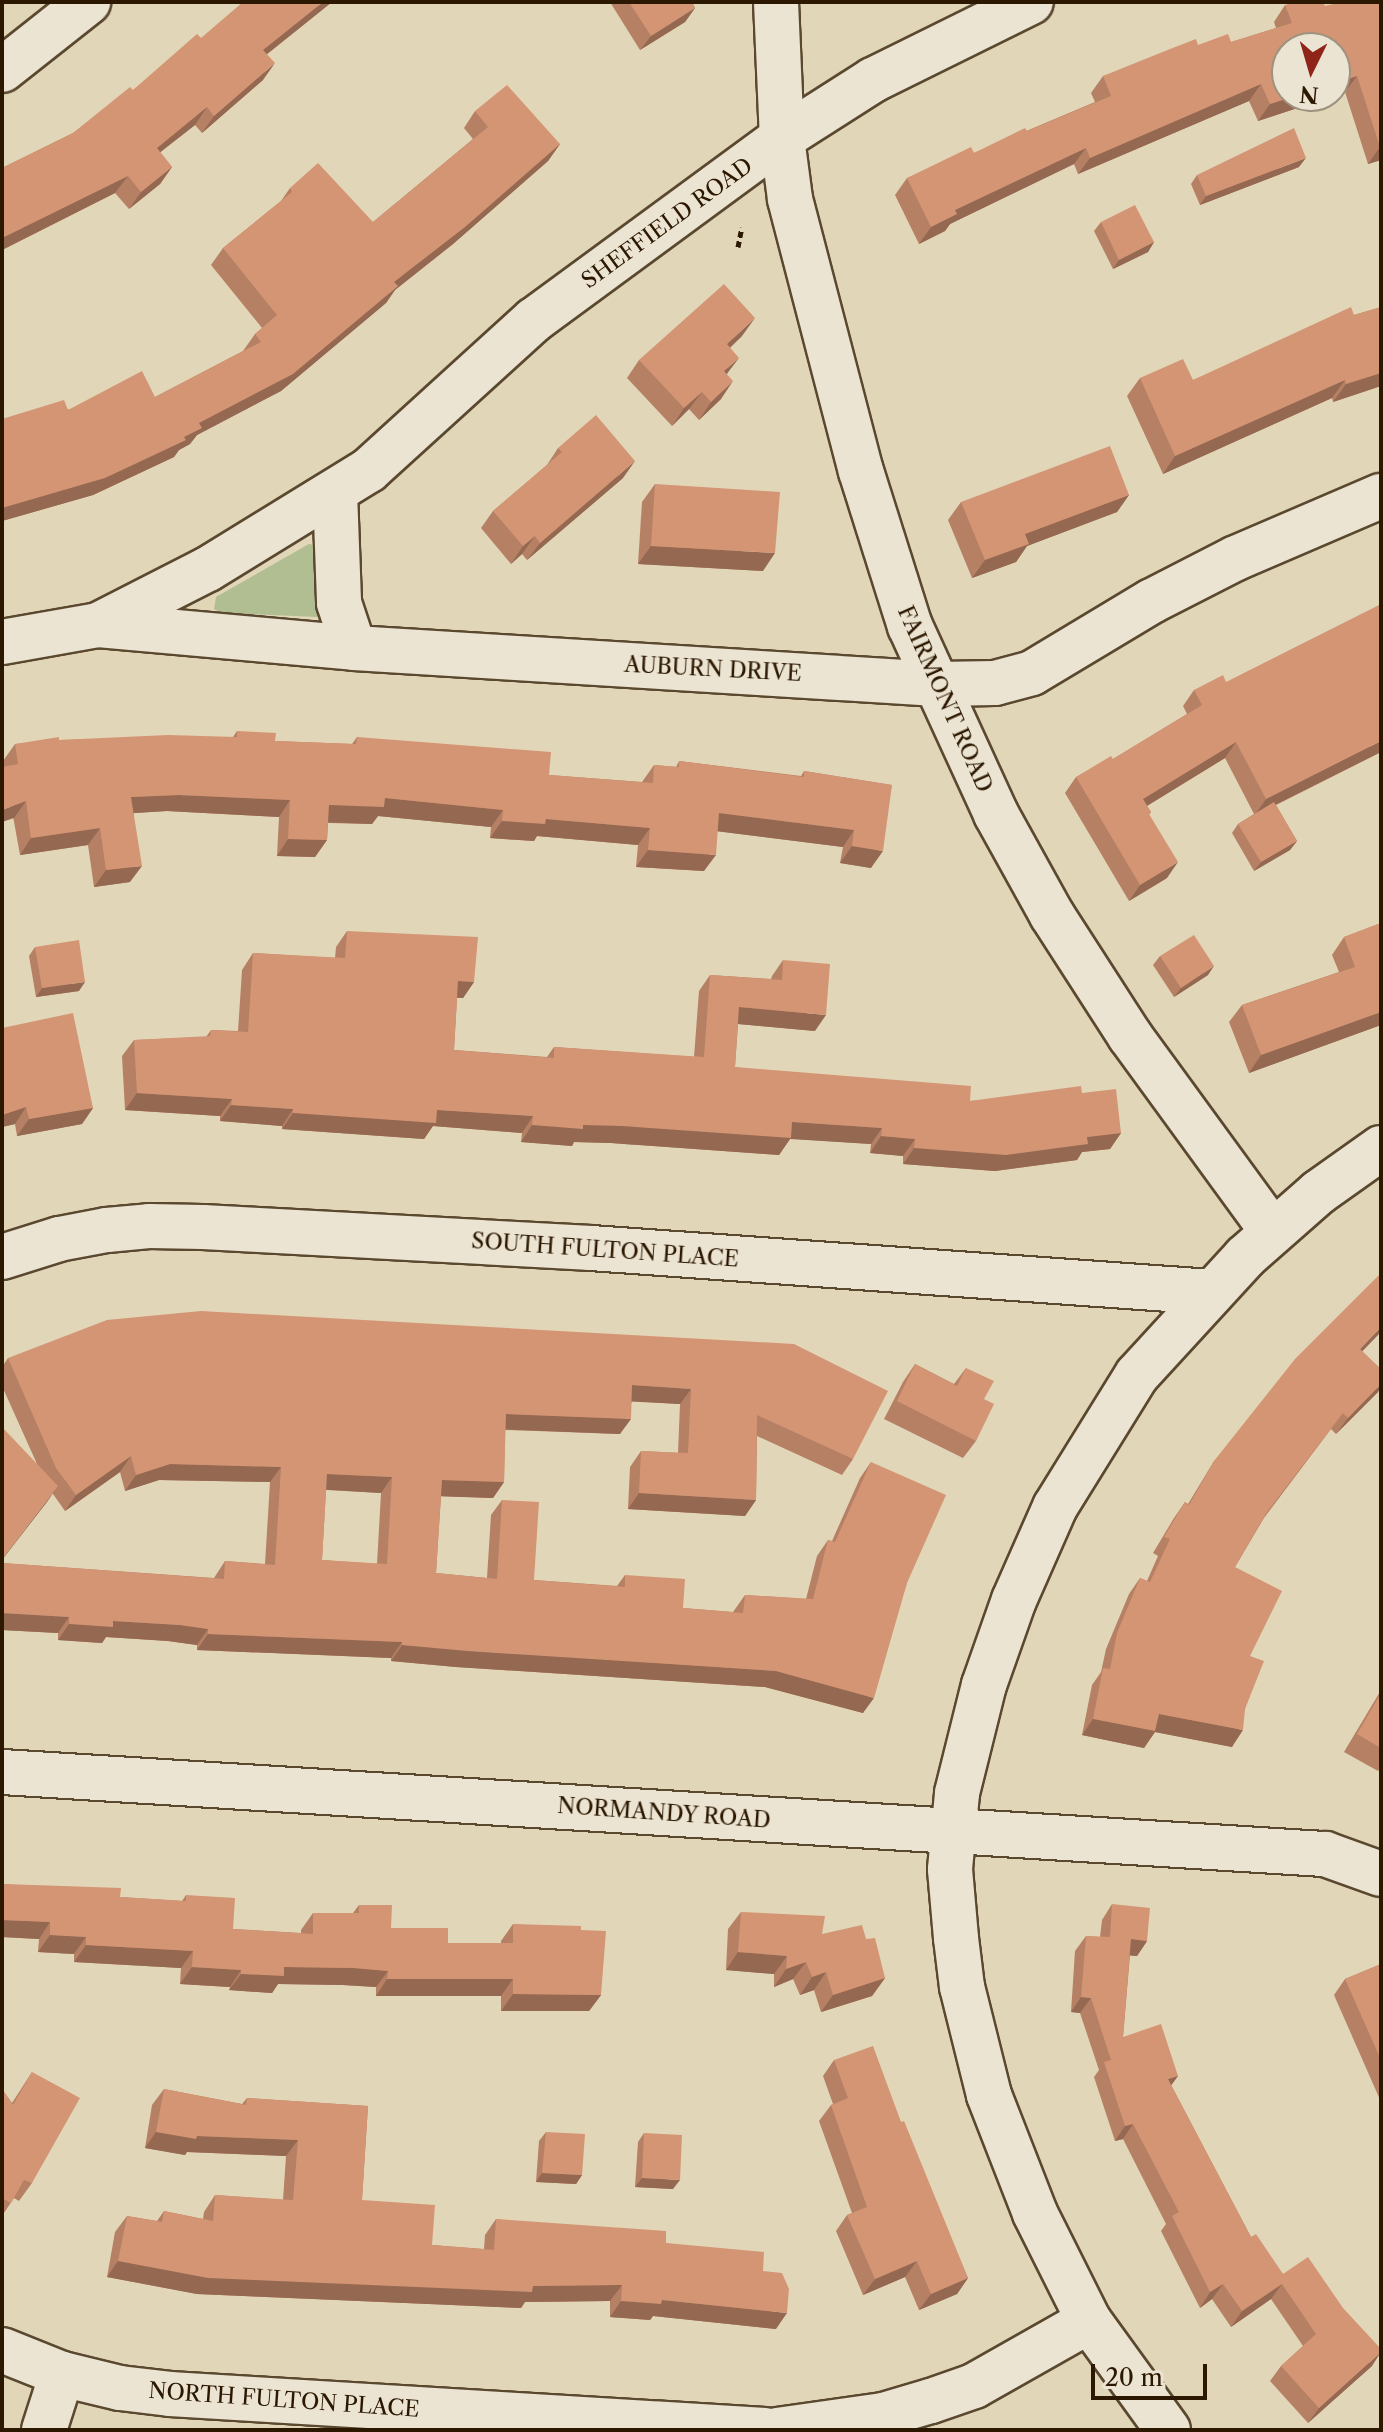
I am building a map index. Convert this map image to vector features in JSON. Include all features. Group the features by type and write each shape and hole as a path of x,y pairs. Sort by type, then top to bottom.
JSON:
{"street":[{"path":"2,70 88,2"},
{"name":"FAIRMONT ROAD","path":"776,2 782,138 790,199 861,471 910,626 996,814 1052,915 1130,1036 1272,1231"},
{"name":"SHEFFIELD ROAD","path":"98,625 208,569 369,470 534,320 782,138 873,80 1031,2"},
{"path":"335,492 339,603 354,648"},
{"name":"AUBURN DRIVE","path":"2,642 98,625 354,648 937,684 995,683 1032,673 1152,601 1236,558 1381,496"},
{"path":"1168,2430 1089,2321 1035,2213 989,2095 962,1987 950,1869 951,1830 984,1685 1014,1600 1055,1507 1137,1375 1211,1292 1272,1231 1381,1148"},
{"name":"SOUTH FULTON PLACE","path":"2,1257 59,1239 107,1230 149,1226 203,1227 607,1249 1211,1292"},
{"name":"NORMANDY ROAD","path":"2,1772 1325,1854 1381,1874"},
{"name":"NORMANDY ROAD","path":"1325,1854 1381,1841"},
{"path":"777,2430 856,2420 931,2401 974,2386 1089,2321"},
{"name":"NORTH FULTON PLACE","path":"2,2350 62,2374 120,2388 170,2394 765,2430"},
{"path":"44,2430 62,2374"}],"path":[{"path":"738,247 742,227"}],"green space":[{"path":"309,544 315,545 321,613 317,617 223,613 214,609 216,597"}],"building":[{"path":"243,2 323,2 263,50 275,63 214,116 207,107 157,148 172,167 141,192 128,176 2,238 2,168 73,133 130,87 133,90 197,34 201,38"},
{"path":"629,2 692,2 695,8 651,36"},
{"path":"1294,2 1323,2 1325,6 1341,2 1381,2 1381,147 1357,76 1351,78 1351,32 1271,32 1271,104 1261,84 1090,158 1086,148 955,210 957,214 931,227 907,178 971,147 974,153 1025,128 1027,131 1111,96 1103,76 1170,49 1196,39 1198,45 1228,34 1231,42 1292,23 1285,5"},
{"path":"507,85 560,144 465,227 394,282 398,286 293,374 199,423 202,428 184,437 186,440 105,478 2,508 2,419 64,400 68,410 142,371 155,397 261,342 255,334 277,315 223,248 292,192 290,188 318,163 373,222 488,127 475,111"},
{"path":"1294,128 1306,158 1206,196 1197,175"},
{"path":"1135,205 1154,242 1119,260 1101,222"},
{"path":"724,284 755,318 727,344 739,358 724,371 733,381 711,402 702,392 684,408 639,360"},
{"path":"1351,307 1354,315 1381,307 1381,373 1346,384 1345,380 1175,456 1140,378 1183,359 1193,380"},
{"path":"596,415 635,461 540,543 535,536 523,546 493,511 562,452 558,448"},
{"path":"1110,446 1129,495 1025,534 1029,544 985,560 961,502"},
{"path":"655,484 780,492 775,553 651,546"},
{"path":"1381,604 1381,741 1266,799 1236,742 1143,799 1178,862 1140,885 1076,777 1111,756 1113,759 1202,705 1194,690 1223,675 1226,682"},
{"path":"237,731 276,733 275,741 356,744 357,737 551,752 549,775 653,783 654,765 679,767 679,761 804,777 804,771 892,785 883,851 852,846 854,830 719,813 716,855 648,850 650,828 546,819 545,824 502,821 503,810 385,798 384,807 329,805 327,840 288,839 290,800 179,795 131,797 142,866 106,870 100,828 31,838 26,801 2,810 2,767 18,764 15,744 59,737 59,740 168,735 237,737"},
{"path":"1274,802 1297,841 1261,862 1238,824"},
{"path":"1381,923 1381,1012 1261,1055 1242,1005 1355,967 1344,937"},
{"path":"347,931 478,937 474,982 458,981 454,1050 554,1058 554,1047 704,1057 710,975 782,980 783,960 830,964 826,1015 739,1007 735,1067 971,1086 970,1101 1081,1086 1082,1093 1116,1089 1121,1133 1087,1137 1088,1144 1006,1155 914,1148 915,1139 881,1136 882,1128 792,1122 791,1138 622,1126 583,1125 583,1129 532,1125 533,1116 437,1110 436,1123 293,1113 293,1109 231,1105 232,1099 137,1093 134,1040 210,1036 211,1030 248,1032 253,953 345,958"},
{"path":"1194,935 1214,966 1181,988 1160,956"},
{"path":"79,940 85,982 42,988 35,947"},
{"path":"73,1013 93,1108 29,1119 26,1107 2,1115 2,1028"},
{"path":"1381,1273 1381,1327 1360,1349 1381,1369 1381,1384 1348,1418 1343,1413 1267,1512 1235,1567 1282,1591 1250,1656 1264,1661 1245,1709 1243,1730 1159,1714 1155,1731 1093,1719 1103,1668 1110,1669 1117,1633 1140,1578 1150,1582 1170,1539 1164,1537 1185,1502 1189,1505 1214,1461 1295,1359"},
{"path":"201,1311 794,1344 888,1391 853,1459 757,1415 756,1500 639,1493 641,1451 688,1453 691,1389 632,1385 631,1419 506,1414 504,1482 442,1480 436,1573 497,1579 502,1500 539,1502 534,1580 625,1587 625,1575 685,1579 683,1608 743,1613 745,1595 813,1599 828,1540 835,1542 871,1462 946,1495 907,1583 874,1698 776,1671 467,1651 402,1645 402,1642 208,1634 208,1629 180,1625 113,1621 113,1627 69,1624 69,1617 2,1613 2,1563 224,1579 225,1561 275,1565 281,1467 170,1464 136,1475 131,1456 76,1495 56,1468 8,1358 107,1320","holes":["327,1474 392,1477 387,1564 322,1560"]},
{"path":"915,1364 957,1386 966,1368 994,1381 984,1399 994,1404 976,1441 897,1401"},
{"path":"2,1427 58,1486 2,1559"},
{"path":"1381,1693 1381,1748 1357,1734"},
{"path":"4,1884 121,1888 120,1897 186,1901 186,1895 235,1898 233,1929 313,1934 313,1913 359,1913 359,1905 392,1905 391,1928 448,1928 448,1943 513,1943 513,1924 581,1926 581,1930 606,1931 601,1995 513,1994 513,1979 387,1979 388,1971 354,1968 284,1967 284,1976 192,1967 193,1951 86,1945 86,1937 50,1935 50,1922 2,1920"},
{"path":"1112,1904 1150,1908 1147,1941 1131,1939 1123,2037 1161,2024 1178,2076 1168,2079 1251,2237 1256,2234 1283,2274 1308,2257 1343,2308 1381,2349 1319,2408 1281,2366 1316,2334 1282,2284 1242,2311 1223,2284 1210,2292 1172,2216 1179,2212 1133,2124 1125,2126 1104,2062 1111,2060 1091,1998 1081,1997 1086,1936 1110,1937"},
{"path":"741,1912 825,1916 822,1934 862,1925 866,1939 875,1938 885,1978 833,1995 826,1972 812,1977 806,1962 786,1969 787,1956 738,1952"},
{"path":"1381,1964 1381,2060 1345,1979"},
{"path":"873,2046 901,2122 904,2121 968,2278 931,2294 917,2261 875,2279 847,2215 867,2207 831,2105 848,2098 834,2060"},
{"path":"32,2072 80,2098 32,2183 24,2180 11,2203 2,2198 2,2089 13,2105"},
{"path":"164,2089 246,2105 247,2098 368,2106 362,2200 435,2205 432,2245 494,2250 496,2219 666,2231 666,2243 764,2252 763,2271 782,2273 789,2289 787,2313 662,2300 661,2304 621,2301 622,2285 533,2286 532,2292 208,2278 118,2261 127,2216 162,2222 164,2211 213,2221 215,2195 293,2200 298,2140 197,2136 196,2139 156,2132"},
{"path":"546,2132 585,2134 582,2175 542,2173"},
{"path":"644,2133 682,2135 680,2180 642,2178"}]}
